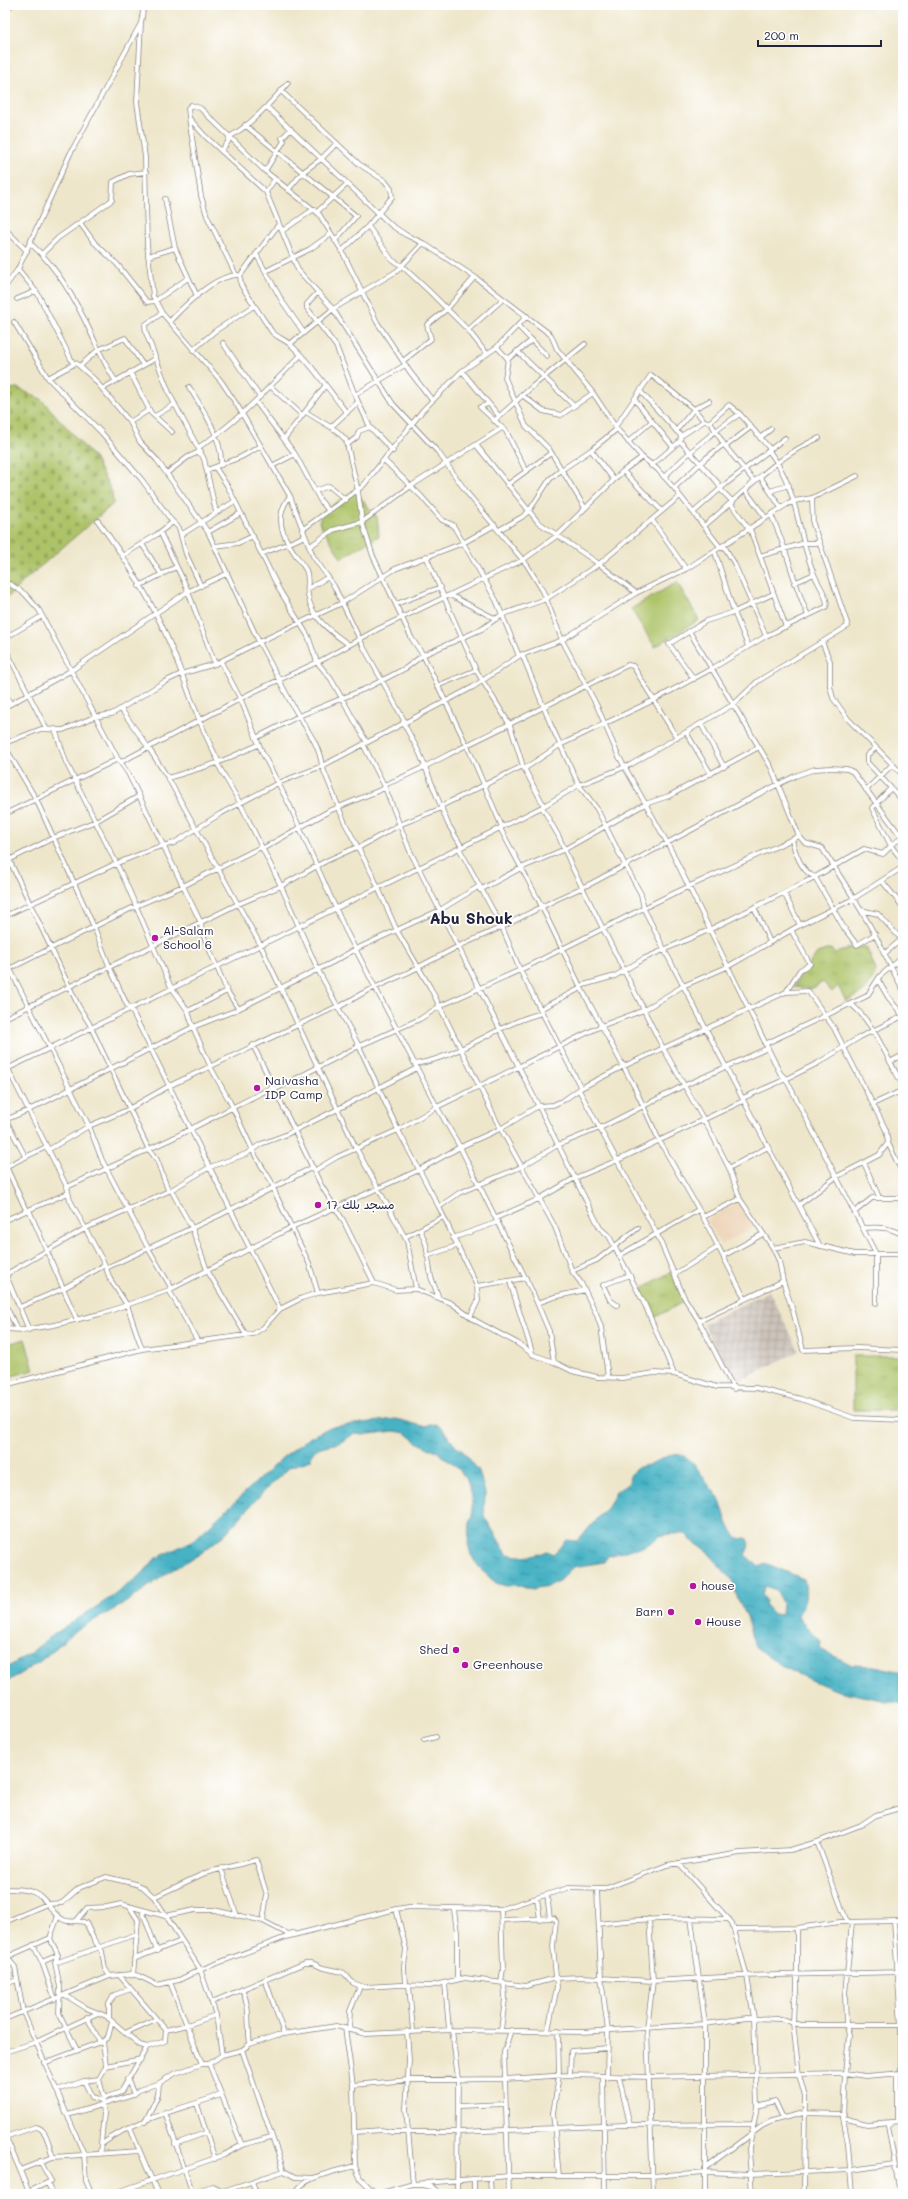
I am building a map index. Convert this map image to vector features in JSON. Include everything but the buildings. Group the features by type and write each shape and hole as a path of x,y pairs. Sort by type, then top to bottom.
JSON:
{"street":[{"path":"144,5 141,23 137,102 146,172 148,256 155,301 162,313 221,381 290,496 304,536 318,565 328,577 360,640 383,680 420,754 448,824 479,889 502,927 520,970 542,1010 580,1089 657,1234 684,1297 699,1321 734,1389"},
{"path":"5,11 9,6"},
{"path":"5,287 18,269 70,154 141,23"},
{"path":"222,151 228,142 229,137 267,107 288,83"},
{"path":"281,91 359,164 385,181 392,189 392,198 379,211 368,226 342,251"},
{"path":"347,413 301,355 290,344 277,338 272,332 241,285 238,275 207,216 200,190 189,118 188,108 192,105 196,105 265,171 315,210 342,251 377,322 404,363 432,400"},
{"path":"267,107 347,184 379,211 391,225 406,235 423,243 474,278 551,335 565,360 593,393 616,428 642,457 674,488 722,547 753,604 766,636"},
{"path":"189,118 266,192 298,270 333,310 394,404 413,424 524,560 546,599 562,640 585,684 624,768 668,844 688,888 766,1046 780,1073 786,1079 849,1204 856,1211 876,1254 876,1303"},
{"path":"245,125 356,217 336,241"},
{"path":"265,171 284,141 282,138 291,129"},
{"path":"288,190 303,172 321,159 337,143"},
{"path":"42,254 58,238 112,200 113,182 129,174 146,172"},
{"path":"266,192 275,179"},
{"path":"282,231 315,210 347,184"},
{"path":"165,200 175,248 197,296"},
{"path":"80,223 94,242 148,302 155,301 188,278"},
{"path":"170,321 197,296 224,278 238,275 279,224"},
{"path":"368,226 392,260 402,266 447,308 468,330 486,353"},
{"path":"5,229 27,251"},
{"path":"266,271 331,234"},
{"path":"290,344 333,310 397,271 423,243"},
{"path":"30,244 42,254 60,278 82,315 98,350 115,380"},
{"path":"148,256 175,248"},
{"path":"256,254 286,308 304,333"},
{"path":"18,269 36,291 73,364"},
{"path":"355,395 378,380 392,374 431,339 427,325 447,308 474,278"},
{"path":"17,299 36,291"},
{"path":"318,292 307,306 317,322 336,346 355,395 370,427 393,450"},
{"path":"468,330 502,300"},
{"path":"193,350 215,331 254,306"},
{"path":"162,313 146,324 145,328 175,404 200,449 207,470 216,512"},
{"path":"302,530 358,491 385,461 432,400 462,371 486,353 497,347 527,316"},
{"path":"14,322 48,378 101,432 129,464 179,528 186,554 201,586"},
{"path":"518,326 547,356"},
{"path":"80,366 98,350 125,338 143,366"},
{"path":"532,340 516,351 508,359 505,378 529,431 541,440 551,453 560,471 585,508"},
{"path":"222,343 260,397"},
{"path":"494,421 543,377 585,344"},
{"path":"497,347 508,359"},
{"path":"516,351 574,406"},
{"path":"167,474 215,437 256,402 301,355"},
{"path":"102,389 115,380 156,358"},
{"path":"48,378 73,364 80,366 130,422 144,447 157,460 208,532 226,574 259,642 299,716 312,735 322,766 339,807 398,931 440,1006 521,1167 555,1227 572,1271 585,1290 601,1327 608,1377"},
{"path":"462,371 499,416"},
{"path":"130,372 150,410 172,432"},
{"path":"499,530 529,511 550,479 591,450 616,428 651,375 694,409 704,421 710,422"},
{"path":"270,386 304,414 331,427 342,435 347,445 358,491 362,522 370,550 402,618 423,655 446,701 501,828 554,936 563,948 580,987 622,1067 634,1086 659,1140 703,1217 745,1299"},
{"path":"284,439 325,386"},
{"path":"189,387 215,437 221,452 221,465"},
{"path":"641,392 681,436"},
{"path":"522,395 543,411 559,415 593,393"},
{"path":"635,400 673,447"},
{"path":"676,431 694,409 709,401"},
{"path":"256,402 295,454 315,491 329,511"},
{"path":"331,427 358,402"},
{"path":"155,416 175,404"},
{"path":"488,404 480,407 507,433 526,471"},
{"path":"5,1018 201,924 236,905 281,886 316,866 358,848 399,825 441,807 483,784 523,768 560,745 654,700 694,679 766,636 826,607 827,605 814,574 789,485 778,463 740,414 728,404 710,422"},
{"path":"130,422 150,410"},
{"path":"664,477 690,452 740,414"},
{"path":"628,442 652,421"},
{"path":"651,466 680,441 681,436 704,421"},
{"path":"710,422 715,432 754,481"},
{"path":"347,445 357,437 359,431 370,427"},
{"path":"674,488 723,445 726,446 751,427"},
{"path":"309,547 333,530 362,522 411,486 477,446 502,428"},
{"path":"760,438 771,429"},
{"path":"694,512 785,438"},
{"path":"704,526 732,503 748,485 761,478 796,449 819,438"},
{"path":"680,441 718,483 721,490 750,529 786,627"},
{"path":"207,470 245,456 261,446"},
{"path":"477,446 538,522 600,564 636,593"},
{"path":"591,450 614,480"},
{"path":"507,485 551,453"},
{"path":"272,466 295,454"},
{"path":"5,814 148,747 198,720 317,662 348,644 360,640 378,629 524,560 558,535 614,480 642,457"},
{"path":"385,461 411,486 442,520 453,525 482,579 496,600 501,615 579,785 597,809 604,826 641,894 644,909 664,949 820,1246"},
{"path":"215,467 235,501 276,584 308,636 317,662 331,679 364,742 385,786 399,825 418,868 459,946 600,1228 609,1236 620,1255 645,1305 674,1374"},
{"path":"623,472 662,511"},
{"path":"5,916 115,864 174,843 240,803 278,783 322,766 364,742 483,681 520,655 562,640 636,593 686,569 715,552 794,501 812,498 857,476"},
{"path":"761,478 781,508"},
{"path":"770,491 789,485"},
{"path":"315,491 329,486 346,500"},
{"path":"744,490 766,518"},
{"path":"290,496 285,505 280,524 289,544 306,570 308,576 309,600 315,614 329,630 348,644"},
{"path":"256,738 299,716 342,699 383,680 406,668 423,655 482,629 501,615 546,599 600,564 680,496"},
{"path":"6,1069 174,988 260,944 501,828 579,785 624,768 734,704 758,681 848,626 812,520 812,498"},
{"path":"181,534 235,501"},
{"path":"208,532 241,513"},
{"path":"771,515 794,583 808,615"},
{"path":"652,520 686,569"},
{"path":"98,521 122,556 156,613 198,720 218,763 240,803 281,886 318,970 359,1046 398,1130 439,1207 456,1246 477,1286 478,1301 470,1317"},
{"path":"122,556 173,522"},
{"path":"5,744 46,728 63,730 97,717 106,716 121,709 149,690 181,674 221,662 300,621 342,603 406,564 463,543 495,526"},
{"path":"160,532 187,592 215,664"},
{"path":"215,546 238,543 253,536"},
{"path":"262,554 282,545 289,544 304,536"},
{"path":"760,556 805,543 820,543"},
{"path":"142,544 161,574"},
{"path":"715,552 734,612 748,646"},
{"path":"426,556 441,587 461,638 476,670 510,725 523,768 565,849 582,888 604,927 663,1048 729,1168 740,1198 773,1248 779,1261 782,1281 793,1311 803,1350 857,1348 903,1350"},
{"path":"139,586 176,567"},
{"path":"5,707 72,670 187,592 226,574"},
{"path":"794,583 814,574"},
{"path":"308,589 328,577"},
{"path":"10,584 29,598 42,616 72,670 139,796 201,924 202,932 218,966 227,991 238,1008"},
{"path":"396,604 441,587"},
{"path":"694,679 669,644 713,618 734,612 773,594"},
{"path":"450,595 496,618"},
{"path":"5,638 42,616"},
{"path":"690,631 771,767 777,785 799,836 805,843 822,848 875,934 889,968 901,982 903,989"},
{"path":"822,642 830,661 830,686 833,698 848,719 903,775"},
{"path":"5,648 6,654 46,728"},
{"path":"221,662 241,700 258,745 300,827 335,909 437,1107 460,1147 478,1186 526,1278 549,1332 554,1362"},
{"path":"7,970 136,906 183,886 261,848 339,807 510,725 585,684 631,664 677,738"},
{"path":"438,686 476,670"},
{"path":"5,693 10,703"},
{"path":"121,709 168,778 218,868 236,905 260,944 279,987 299,1024 356,1148 405,1237 414,1272 416,1289"},
{"path":"701,724 724,767"},
{"path":"55,729 75,780 136,906 170,985 174,988 188,1011 192,1027 211,1068 253,1148 256,1158 274,1188 309,1263 318,1293"},
{"path":"686,732 711,774"},
{"path":"168,778 218,763 258,745"},
{"path":"5,747 36,799 94,927 110,968 127,1005 131,1009 210,1167 218,1188 231,1208 280,1309"},
{"path":"25,1156 5,1120 29,1110 192,1027 238,1008 279,987 318,970 356,949 398,931 521,868 565,849 645,804 669,796 759,747"},
{"path":"876,748 867,756 866,760 901,799"},
{"path":"866,790 893,764"},
{"path":"77,1320 47,1251 5,1166 25,1156 47,1148 89,1126 130,1108 169,1086 211,1068 253,1045 338,1006 459,946 582,888 668,844 777,785 815,770 831,768 847,769 853,772 902,839 892,845 883,854 864,849 834,867 754,908 709,930 664,949 609,978 580,987 542,1010 500,1028 442,1058 415,1064"},
{"path":"901,799 903,786"},
{"path":"891,788 877,804 872,807 872,809 892,845 903,861"},
{"path":"7,862 53,838 96,821 139,796"},
{"path":"67,1187 191,1129 359,1046 420,1019 440,1006 520,970 604,927 799,836"},
{"path":"792,840 801,864 811,876 815,877 844,928 857,945 875,934"},
{"path":"5,851 7,862 70,986 148,1148 157,1160 179,1208 192,1228 207,1270 246,1335"},
{"path":"20,1307 192,1228 356,1148 398,1130 437,1107 520,1068 601,1026 644,1010 683,986 727,967 800,925 853,899 903,867"},
{"path":"882,881 903,907"},
{"path":"784,893 800,925"},
{"path":"754,908 770,942"},
{"path":"861,910 878,914 903,939 884,954"},
{"path":"786,992 800,970 810,964 791,930"},
{"path":"439,1207 460,1193 521,1167 558,1145 600,1128 642,1106 726,1068 823,1016 867,996 878,980 903,956"},
{"path":"5,959 7,970 28,1006 89,1126 128,1210 197,1340"},
{"path":"453,1238 497,1220 539,1199 575,1178 618,1160 703,1120 786,1079 873,1030 903,1016 888,997 878,980"},
{"path":"188,1011 227,991"},
{"path":"5,1329 28,1330 77,1320 170,1290 292,1227 336,1209 419,1170 460,1147 502,1128 538,1106 553,1105 622,1067 706,1027 786,992 808,991 823,1016 834,1028 886,1130 888,1143 903,1174"},
{"path":"851,1004 862,1013 873,1030 903,1085"},
{"path":"253,1045 273,1089 314,1169 343,1220 374,1283"},
{"path":"890,1062 903,1055"},
{"path":"5,1063 6,1069 29,1110 67,1187 70,1200 106,1267 110,1279 127,1305 142,1348"},
{"path":"28,1330 20,1307 5,1274 86,1228 170,1190 210,1167 246,1154 253,1148 295,1130 417,1068"},
{"path":"873,1104 903,1090"},
{"path":"799,1205 836,1178 879,1154 888,1143"},
{"path":"729,1168 768,1147"},
{"path":"864,1163 879,1197"},
{"path":"5,1220 68,1192"},
{"path":"703,1217 740,1198"},
{"path":"856,1211 872,1198 903,1198"},
{"path":"620,1255 698,1210"},
{"path":"405,1237 443,1217"},
{"path":"864,1228 880,1226 892,1228 903,1235"},
{"path":"572,1271 597,1260 638,1228"},
{"path":"420,1229 426,1244 430,1277 439,1298"},
{"path":"723,1256 763,1234"},
{"path":"773,1248 798,1242 809,1242 855,1254 903,1254"},
{"path":"427,1256 456,1246"},
{"path":"675,1274 718,1247"},
{"path":"617,1304 610,1300 603,1285 630,1275"},
{"path":"477,1286 510,1282 526,1278"},
{"path":"699,1321 782,1281"},
{"path":"510,1282 534,1355"},
{"path":"5,1385 142,1348 258,1333 280,1309 302,1298 318,1293 374,1283 396,1290 416,1289 451,1303 470,1317 517,1343 534,1355 554,1362 572,1371 622,1378 654,1373 674,1374 717,1387 734,1389 756,1388 801,1399 854,1418 903,1420"},
{"path":"538,1304 554,1297 585,1290"},
{"path":"5,1304 17,1329"},
{"path":"424,1740 436,1737"},
{"path":"5,2019 110,1976 133,1975 157,1985 170,1982 200,1969 301,1933 396,1909 409,1907 454,1910 501,1909 568,1888 597,1890 615,1886 667,1865 733,1854 790,1850 817,1842 861,1825 876,1815 903,1806"},
{"path":"817,1842 850,1922 846,2024 849,2035 845,2073 844,2116 851,2170 852,2194"},
{"path":"154,1897 188,1879 221,1868 256,1860 267,1895 263,1920"},
{"path":"678,1863 729,1919 735,1929 747,1976 754,2018 757,2106 749,2149 749,2174 752,2194"},
{"path":"221,1868 237,1916"},
{"path":"5,1922 47,1904 62,1903 79,1888 106,1877 143,1887 154,1897 200,1969 216,2015 221,2038 222,2056"},
{"path":"5,1888 19,1888 40,1896 47,1904 48,1909 58,1916 67,1921 77,1920 86,1923 94,1940 100,1948 105,1969 110,1976"},
{"path":"597,1890 601,1978 608,2031 604,2125 605,2194"},
{"path":"547,1895 550,1918"},
{"path":"536,1898 540,1919"},
{"path":"77,1920 87,1908 107,1907 121,1904 165,1916 206,1910 263,1920 288,1934 301,1933"},
{"path":"129,1906 138,1920 133,1975"},
{"path":"396,1909 406,1949 404,1967 413,2031"},
{"path":"501,1909 503,1982 505,1999 501,2030"},
{"path":"142,1910 157,1951"},
{"path":"454,1910 457,1932 457,1979"},
{"path":"58,1916 50,1938 6,1956 15,1967 16,1980 23,2012 84,2154 86,2180 92,2194"},
{"path":"502,1920 554,1918 556,1921 553,1946 557,1988 548,2030"},
{"path":"691,1918 705,2024 705,2194"},
{"path":"599,1924 649,1919 729,1919"},
{"path":"649,1919 653,1981 648,2028 653,2194"},
{"path":"894,1921 901,1972 902,2025 897,2121"},
{"path":"735,1929 796,1928 850,1922 903,1921"},
{"path":"796,1928 797,1991 794,2000 793,2023 799,2075 805,2097 803,2113 804,2194"},
{"path":"56,1963 137,1934"},
{"path":"50,1938 58,1955 56,1963 60,1987 57,1999"},
{"path":"134,1959 181,1941"},
{"path":"33,1946 42,1962 57,1999 59,2013 77,2050"},
{"path":"42,1962 58,1955"},
{"path":"212,2002 298,1964 312,1963 344,1973 353,1983 364,1987 407,1985 430,1986 457,1979 528,1985 556,1978 601,1978 653,1981 747,1976 901,1972"},
{"path":"65,1995 111,2020 140,2045 148,2047 165,2041 166,2030 119,1976"},
{"path":"266,1979 284,2034"},
{"path":"5,1984 16,1980"},
{"path":"170,1982 202,2064"},
{"path":"445,1983 458,2079 458,2194"},
{"path":"358,1985 359,1989 350,2011 347,2029 353,2085 355,2166 360,2178 377,2194 413,2184 509,2176 652,2176 706,2170 749,2174 851,2170 894,2164"},
{"path":"44,2063 108,2037 111,2020 110,2000 114,1995 131,1989"},
{"path":"242,1989 248,2003 250,2044"},
{"path":"5,2052 36,2042 98,2013"},
{"path":"166,2030 187,2025 216,2015"},
{"path":"87,2017 101,2041 106,2066 99,2079 103,2100 102,2144 100,2153"},
{"path":"84,2081 92,2097 103,2100 122,2098 134,2094 148,2086 159,2084 176,2073 202,2064 209,2064 222,2056 242,2050 250,2044 284,2034 336,2026 366,2034 451,2030 608,2031 705,2024 754,2018 781,2019 793,2023 902,2025"},
{"path":"125,2033 156,2019"},
{"path":"509,2194 507,2130 504,2104 504,2052 510,2030"},
{"path":"407,2031 408,2080 406,2109 410,2131 413,2184"},
{"path":"558,2031 559,2076 554,2110 554,2128 559,2176"},
{"path":"122,2098 121,2092 127,2079 148,2047"},
{"path":"570,2076 571,2051 608,2048"},
{"path":"242,2050 284,2171 294,2177 313,2178"},
{"path":"106,2066 141,2059"},
{"path":"209,2064 242,2145"},
{"path":"353,2085 408,2080 505,2079 559,2076 650,2077 845,2073 865,2076 900,2073"},
{"path":"619,2077 630,2125"},
{"path":"57,2090 84,2081 99,2079"},
{"path":"127,2079 134,2094"},
{"path":"145,2122 158,2095 159,2084"},
{"path":"68,2115 121,2092"},
{"path":"102,2144 114,2135 165,2112 196,2104 221,2095"},
{"path":"757,2106 775,2102 783,2118"},
{"path":"196,2104 215,2159"},
{"path":"459,2106 504,2104"},
{"path":"165,2112 193,2193 212,2186 223,2191 284,2171"},
{"path":"706,2170 762,2126 783,2118 803,2113 844,2116 867,2124 891,2123 903,2120"},
{"path":"891,2123 888,2125 900,2194"},
{"path":"355,2132 381,2130 459,2132 604,2125 754,2124"},
{"path":"29,2192 5,2137 35,2127 40,2127 44,2132 53,2157"},
{"path":"130,2128 158,2194"},
{"path":"175,2144 205,2133"},
{"path":"112,2194 152,2179 215,2159 242,2145 271,2137"},
{"path":"20,2170 53,2157 139,2151"},
{"path":"24,2194 48,2183 51,2179 40,2161"},
{"path":"296,2194 302,2184 313,2178 355,2166"},
{"path":"897,2171 903,2171"},
{"path":"490,2178 491,2194"},
{"path":"474,2179 474,2194"},
{"path":"252,2182 257,2194"},
{"path":"48,2183 52,2194"},
{"path":"413,2184 432,2187 441,2194"}],"shaded area":[{"path":"739,1202 753,1227 721,1245 707,1220"},
{"path":"769,1291 799,1351 734,1384 703,1324"}],"green space":[{"path":"17,388 41,399 94,458 112,492 113,504 27,578 5,600 5,390"},
{"path":"354,490 377,517 379,536 341,558 319,522 323,512"},
{"path":"677,582 699,620 655,647 631,609"},
{"path":"853,947 866,947 876,970 866,990 858,996 846,1001 838,986 832,992 823,982 811,989 793,987 817,953 830,949 836,953"},
{"path":"671,1272 685,1301 654,1318 640,1289"},
{"path":"25,1339 34,1370 5,1378 5,1345"},
{"path":"853,1356 903,1356 903,1410 853,1410"}],"water":[{"path":"396,1419 423,1426 436,1424 442,1428 456,1447 462,1450 479,1471 485,1493 484,1516 507,1554 523,1556 537,1555 547,1551 553,1554 567,1540 577,1541 608,1507 616,1492 629,1483 630,1475 634,1470 641,1466 653,1464 666,1456 675,1455 689,1459 717,1496 722,1505 728,1525 734,1534 739,1539 746,1538 748,1540 745,1555 759,1567 765,1563 804,1579 805,1598 798,1615 801,1621 821,1641 820,1649 852,1665 874,1666 903,1672 903,1704 838,1691 792,1672 767,1656 757,1648 751,1635 747,1617 737,1597 733,1582 707,1551 691,1540 686,1534 663,1535 644,1546 608,1556 604,1562 573,1567 560,1580 548,1586 532,1589 520,1585 506,1586 496,1583 479,1568 471,1555 468,1544 470,1523 473,1515 470,1488 466,1478 454,1464 433,1449 430,1449 417,1442 406,1433 394,1431 363,1435 355,1434 338,1443 316,1449 311,1455 311,1460 290,1467 263,1492 225,1534 200,1554 172,1570 122,1605 78,1629 39,1662 5,1683 5,1669 30,1653 56,1633 113,1596 143,1573 155,1559 194,1540 283,1457 309,1438 330,1427","holes":["766,1586 776,1590 782,1603 781,1615 773,1614 765,1605 766,1601 762,1593"]}],"place":[{"name":"Al-Salam School 6","path":"155,938"},
{"name":"Naivasha IDP Camp","path":"257,1088"},
{"name":"مسجد بلك 17","path":"318,1205"},
{"name":"house","path":"693,1586"},
{"name":"Barn","path":"671,1612"},
{"name":"House","path":"698,1622"},
{"name":"Shed","path":"456,1650"},
{"name":"Greenhouse","path":"465,1665"}],"district":[{"name":"Abu Shouk","path":"471,918"}]}
